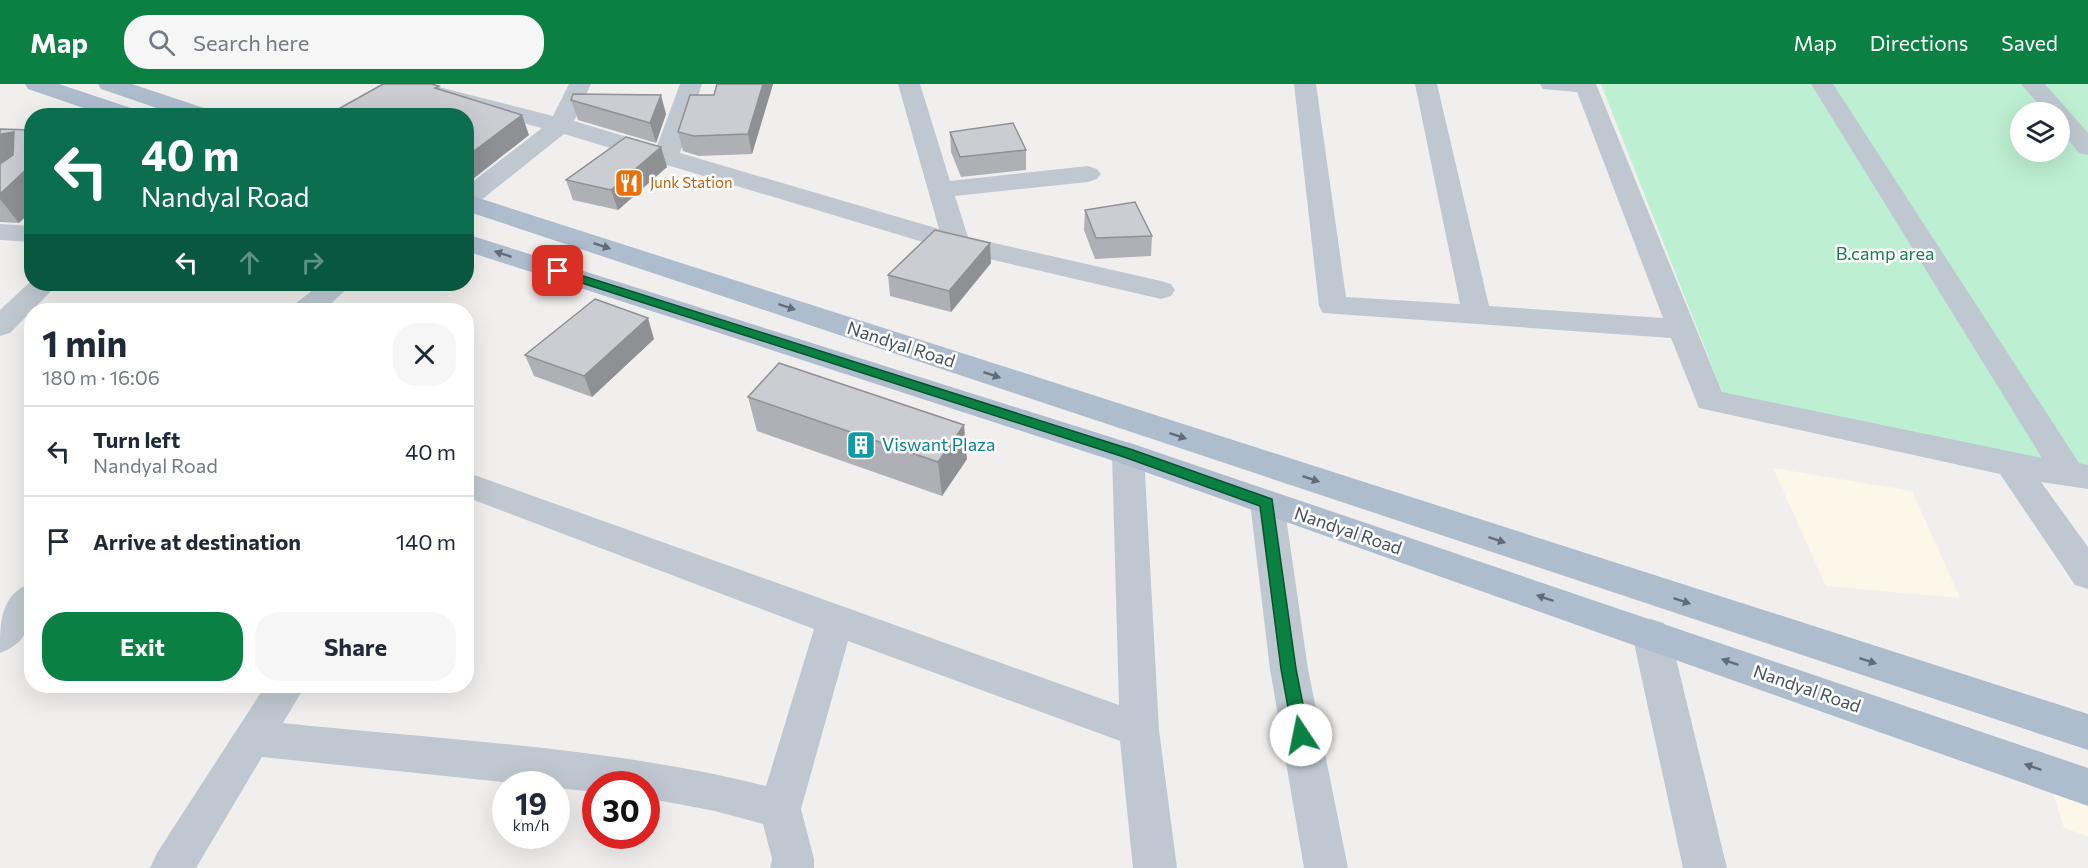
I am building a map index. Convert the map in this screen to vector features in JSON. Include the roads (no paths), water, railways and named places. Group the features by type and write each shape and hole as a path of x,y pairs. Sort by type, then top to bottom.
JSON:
{"main road":[{"path":"36,84 93,108"},
{"path":"109,84 181,108"},
{"name":"Nandyal Road","path":"474,204 2088,732"},
{"name":"Nandyal Road","path":"474,245 1128,454 2088,787"}],"street":[{"path":"403,84 560,125 956,243 1161,290"},
{"path":"474,195 560,125 580,84"},
{"path":"666,157 691,84"},
{"path":"909,84 956,243"},
{"path":"1305,84 1333,306 1682,329"},
{"path":"1426,84 1477,314"},
{"path":"1551,84 1586,85 1710,400 2012,465 2079,476"},
{"path":"1822,84 2079,476"},
{"path":"2032,84 2048,102"},
{"path":"2070,128 2088,148"},
{"path":"940,190 1088,174"},
{"path":"0,232 24,234"},
{"path":"24,303 37,291"},
{"path":"315,303 329,291"},
{"path":"0,326 24,303"},
{"path":"1128,454 1139,730 1155,868"},
{"path":"2012,465 2088,575"},
{"path":"474,487 835,621 1139,730"},
{"path":"1267,503 1289,669 1326,868"},
{"path":"0,637 24,607"},
{"path":"792,868 793,859 780,809 835,621"},
{"path":"1651,634 1705,868"},
{"path":"172,868 281,693"},
{"path":"252,738 638,778 715,792 780,809"}],"place":[{"name":"Junk Station","path":"629,183"},
{"name":"Viswant Plaza","path":"861,445"}],"park label":[{"name":"B.camp area","path":"1885,254"}]}
